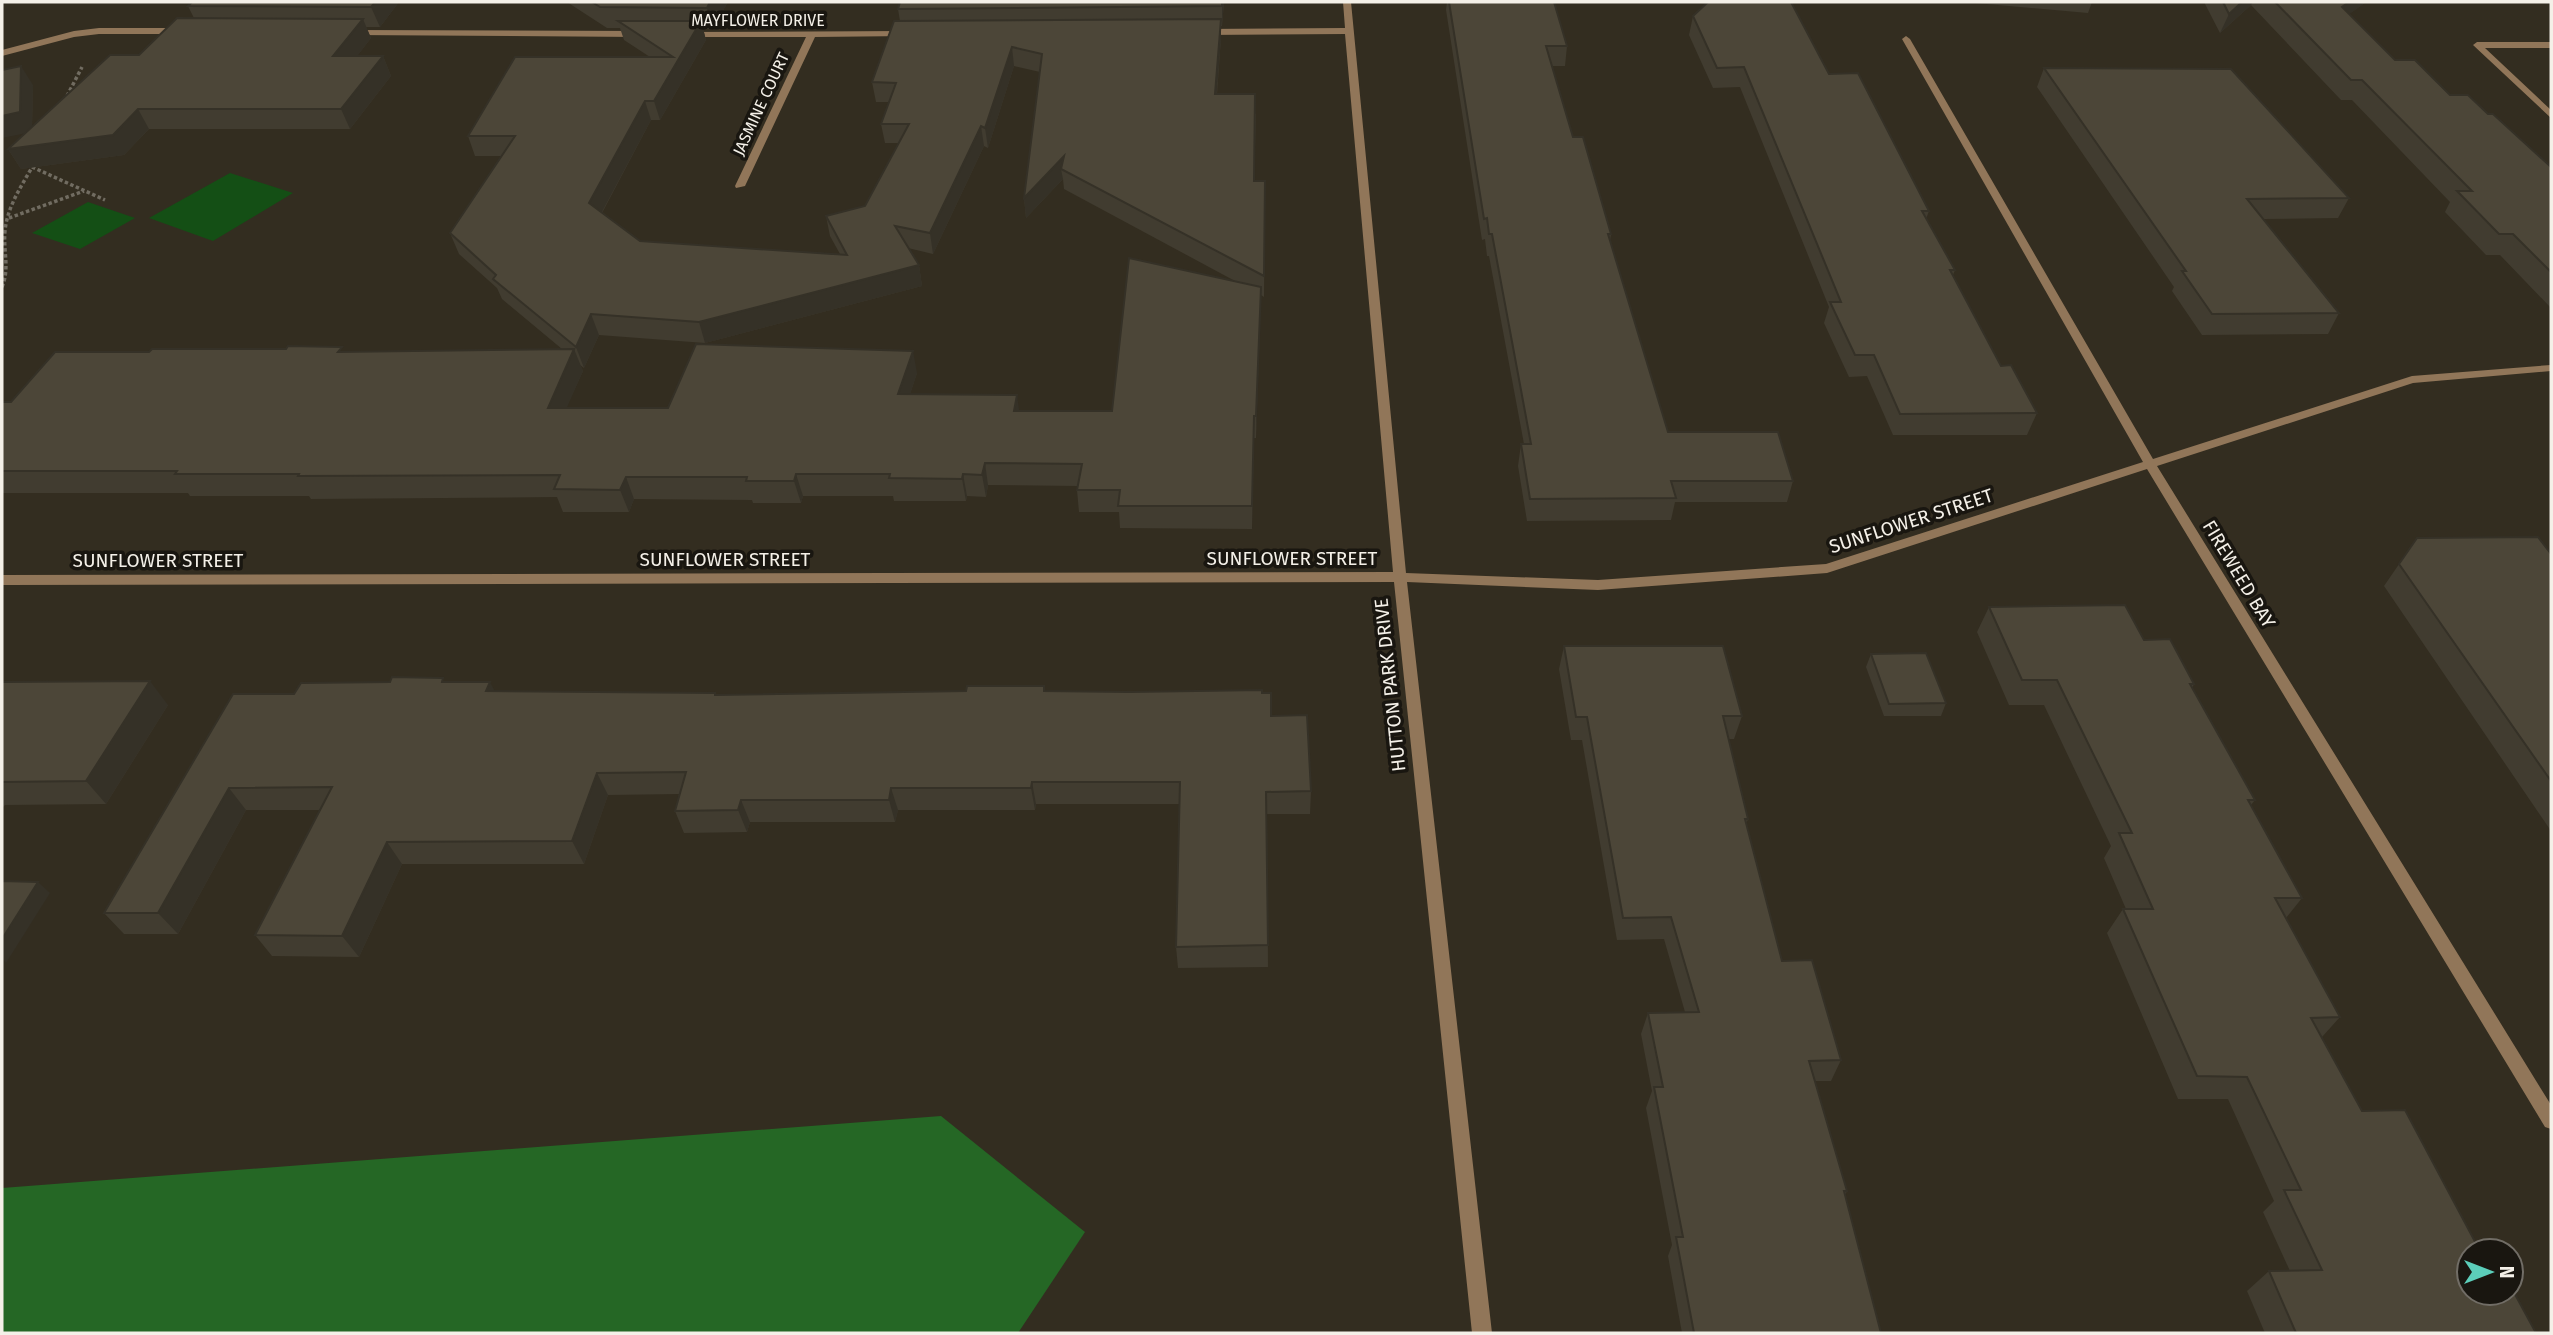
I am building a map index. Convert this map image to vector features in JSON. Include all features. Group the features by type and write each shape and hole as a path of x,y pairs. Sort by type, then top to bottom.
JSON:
{"street":[{"name":"HUTTON PARK DRIVE","path":"1347,2 1400,577 1482,1333"},
{"path":"2,53 74,34 99,31 188,31"},
{"path":"1197,32 1348,31"},
{"path":"340,32 645,34"},
{"name":"MAYFLOWER DRIVE","path":"672,34 921,34"},
{"name":"JASMINE COURT","path":"740,186 811,35"},
{"name":"FIREWEED BAY","path":"1906,39 2150,464 2551,1121"},
{"path":"2551,45 2477,45 2551,115"},
{"name":"SUNFLOWER STREET","path":"2,580 1400,577 1598,585 1827,568 2412,380 2551,368"}],"path":[{"path":"65,101 99,31"},
{"path":"2,288 9,274 5,245 8,219 37,159"},
{"path":"32,167 105,200"},
{"path":"8,219 84,191"}],"green space":[{"path":"230,173 293,193 213,241 149,218"},
{"path":"88,202 135,218 80,249 32,233"},
{"path":"941,1116 1085,1232 1018,1333 2,1333 2,1188"}],"building":[{"path":"192,2 375,2 371,7 188,6"},
{"path":"592,2 710,2 707,8 600,7"},
{"path":"900,2 1222,2 1222,6 898,9"},
{"path":"1449,2 1554,2 1567,46 1546,46 1573,137 1583,137 1611,234 1608,234 1668,432 1778,432 1793,481 1671,481 1676,498 1530,499 1521,444 1531,444 1492,234 1489,234 1487,218 1484,219"},
{"path":"1708,2 1791,2 1829,74 1858,73 1929,211 1922,211 1955,270 1950,270 2001,366 2011,365 2037,413 1900,414 1874,355 1855,355 1830,302 1841,302 1744,67 1717,68 1693,16"},
{"path":"2223,2 2242,2 2229,14"},
{"path":"2275,2 2349,2 2342,7 2395,60 2415,60 2450,95 2468,95 2551,167 2551,272 2513,234 2499,234 2457,191 2472,191 2362,80 2351,80"},
{"path":"177,18 363,19 333,56 383,56 341,109 138,109 113,135 8,149 110,55 139,55"},
{"path":"1221,19 1215,94 1255,94 1254,181 1265,181 1264,276 1061,169 1064,156 1024,198 1042,54 1012,47 985,128 981,126 930,233 895,226 919,265 699,322 591,314 576,347 493,279 496,275 450,233 515,136 468,136 515,57 673,57 618,21 701,21 654,101 645,101 589,203 640,241 847,255 826,216 865,206 909,124 881,124 896,83 872,82 894,21"},
{"path":"21,66 20,112 2,116 2,70"},
{"path":"2044,68 2231,69 2349,198 2247,199 2339,313 2212,314 2182,271 2186,271"},
{"path":"1129,258 1261,287 1252,506 1118,506 1120,490 1077,490 1082,464 985,463 982,475 963,474 962,479 889,478 890,474 796,474 794,481 746,481 747,477 626,477 620,490 554,489 560,475 298,476 299,474 175,474 177,471 2,471 2,402 11,402 55,352 286,349 288,346 342,347 338,352 574,349 548,408 668,408 696,344 913,351 898,394 1017,395 1014,411 1112,411"},
{"path":"2538,537 2551,554 2551,781 2399,564 2417,538"},
{"path":"2125,605 2144,640 2170,639 2194,684 2190,684 2255,800 2248,800 2302,898 2275,898 2340,1017 2311,1018 2362,1111 2405,1110 2473,1237 2455,1237 2455,1307 2522,1307 2536,1333 2296,1333 2269,1271 2322,1270 2284,1190 2301,1190 2247,1077 2197,1076 2123,909 2153,909 2119,833 2132,833 2057,680 2022,680 1989,607"},
{"path":"1564,646 1723,646 1742,716 1723,716 1748,819 1745,819 1782,961 1812,960 1841,1060 1809,1061 1847,1191 1844,1191 1881,1333 1694,1333 1676,1237 1683,1237 1654,1087 1663,1087 1648,1013 1699,1012 1671,917 1623,918 1587,717 1576,717"},
{"path":"1926,653 1946,703 1889,704 1871,654"},
{"path":"392,677 443,678 442,682 490,682 486,691 715,695 966,691 967,686 1044,686 1044,691 1262,690 1262,693 1271,693 1271,716 1307,715 1311,791 1266,792 1268,945 1176,947 1180,782 1032,782 1031,788 891,788 889,800 741,800 738,810 675,811 686,772 597,773 572,841 387,842 342,936 255,935 332,787 229,788 158,913 104,913 233,694 294,694 301,683 390,682"},
{"path":"150,681 86,781 2,782 2,682"},
{"path":"2,881 38,882 2,939"}]}
